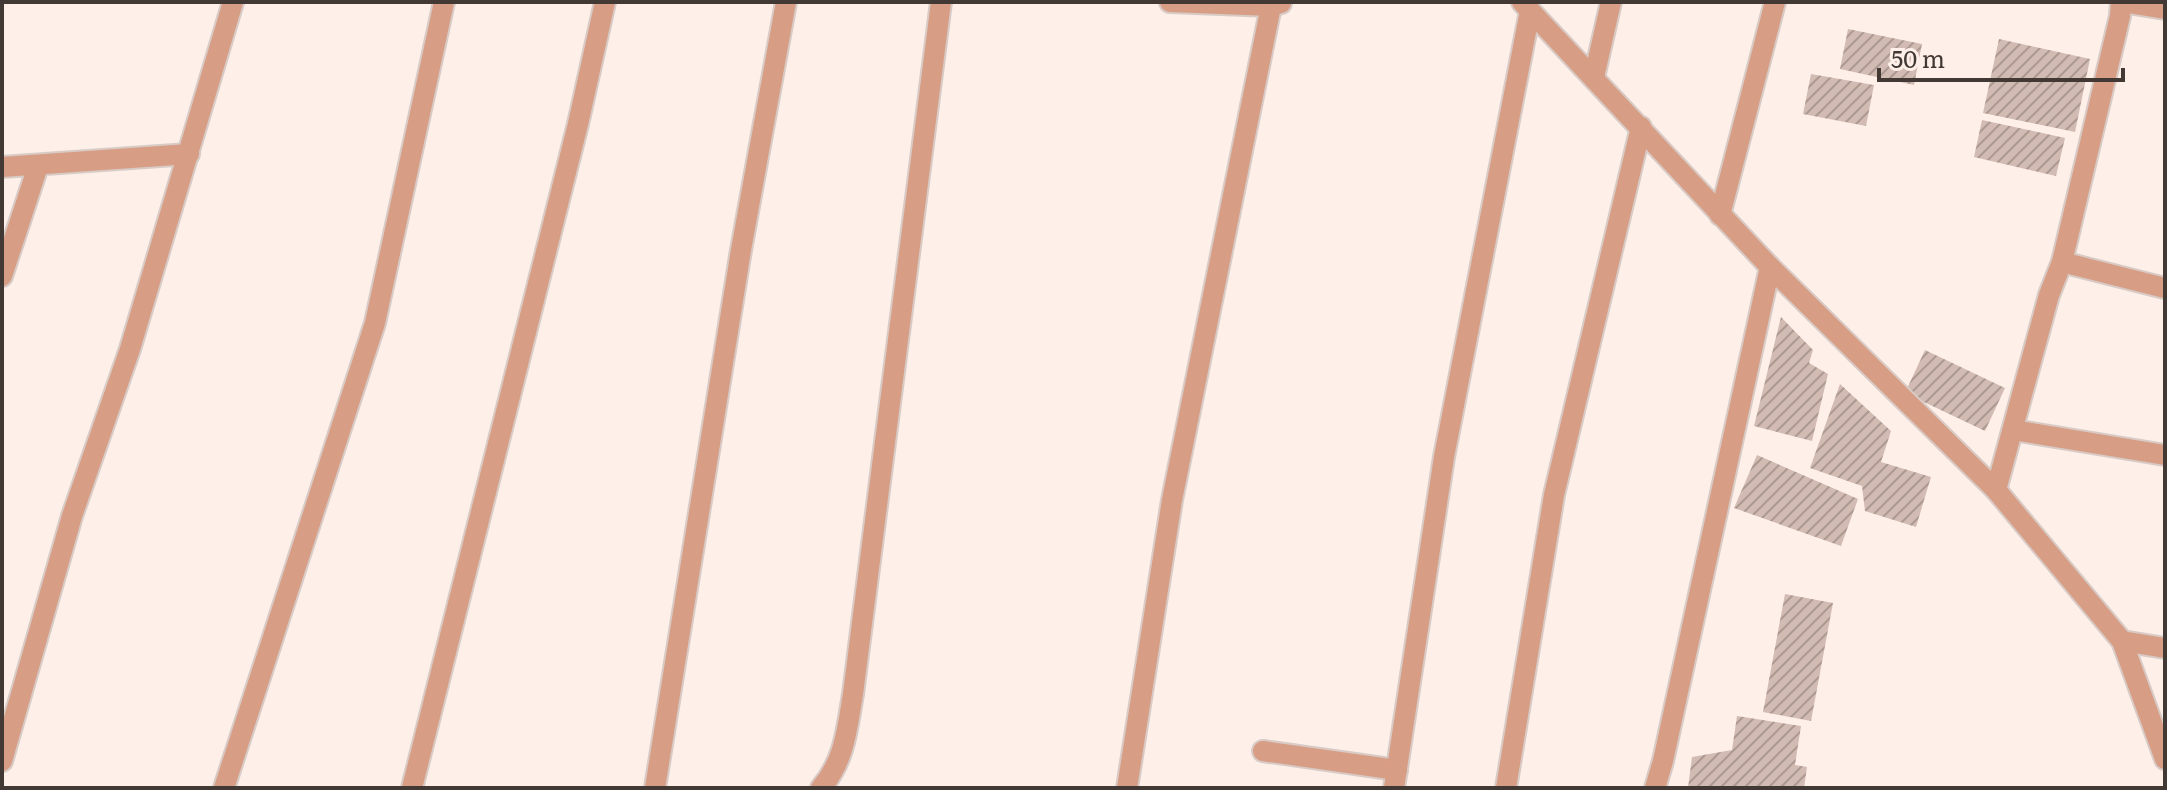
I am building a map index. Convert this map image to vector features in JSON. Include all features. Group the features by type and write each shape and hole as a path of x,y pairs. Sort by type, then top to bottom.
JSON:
{"street":[{"path":"2,761 72,516 130,349 233,2"},
{"path":"224,788 375,323 444,2"},
{"path":"419,787 605,2"},
{"path":"655,788 741,250 786,2"},
{"path":"821,788 838,765 851,707 941,2"},
{"path":"1127,788 1172,500 1277,4 1170,2"},
{"path":"1594,77 1611,2"},
{"path":"1720,215 1775,2"},
{"path":"1996,490 2049,295 2062,262 2122,2 2165,9"},
{"path":"1526,6 1770,267 1996,490 2122,641 2165,759"},
{"path":"1263,751 1395,779 1444,457 1526,6"},
{"path":"1506,788 1554,495 1641,127"},
{"path":"2,167 189,154"},
{"path":"2,276 38,166"},
{"path":"2062,262 2165,288"},
{"path":"1655,788 1770,267"},
{"path":"2013,430 2165,455"},
{"path":"2122,641 2165,648"}],"building":[{"path":"1848,29 1922,44 1914,85 1840,69"},
{"path":"1999,39 2090,59 2075,132 1983,113"},
{"path":"1811,74 1874,85 1866,126 1803,114"},
{"path":"1982,120 2065,138 2056,176 1974,157"},
{"path":"1781,317 1813,350 1809,363 1828,374 1812,441 1754,426"},
{"path":"1925,350 2005,388 1985,431 1905,393"},
{"path":"1840,384 1891,431 1881,462 1931,477 1916,527 1865,511 1862,486 1810,468"},
{"path":"1757,455 1858,499 1841,546 1734,508"},
{"path":"1785,594 1833,603 1811,721 1763,712"},
{"path":"1737,716 1801,726 1795,765 1807,767 1804,788 1688,788 1692,757 1732,750"}]}
